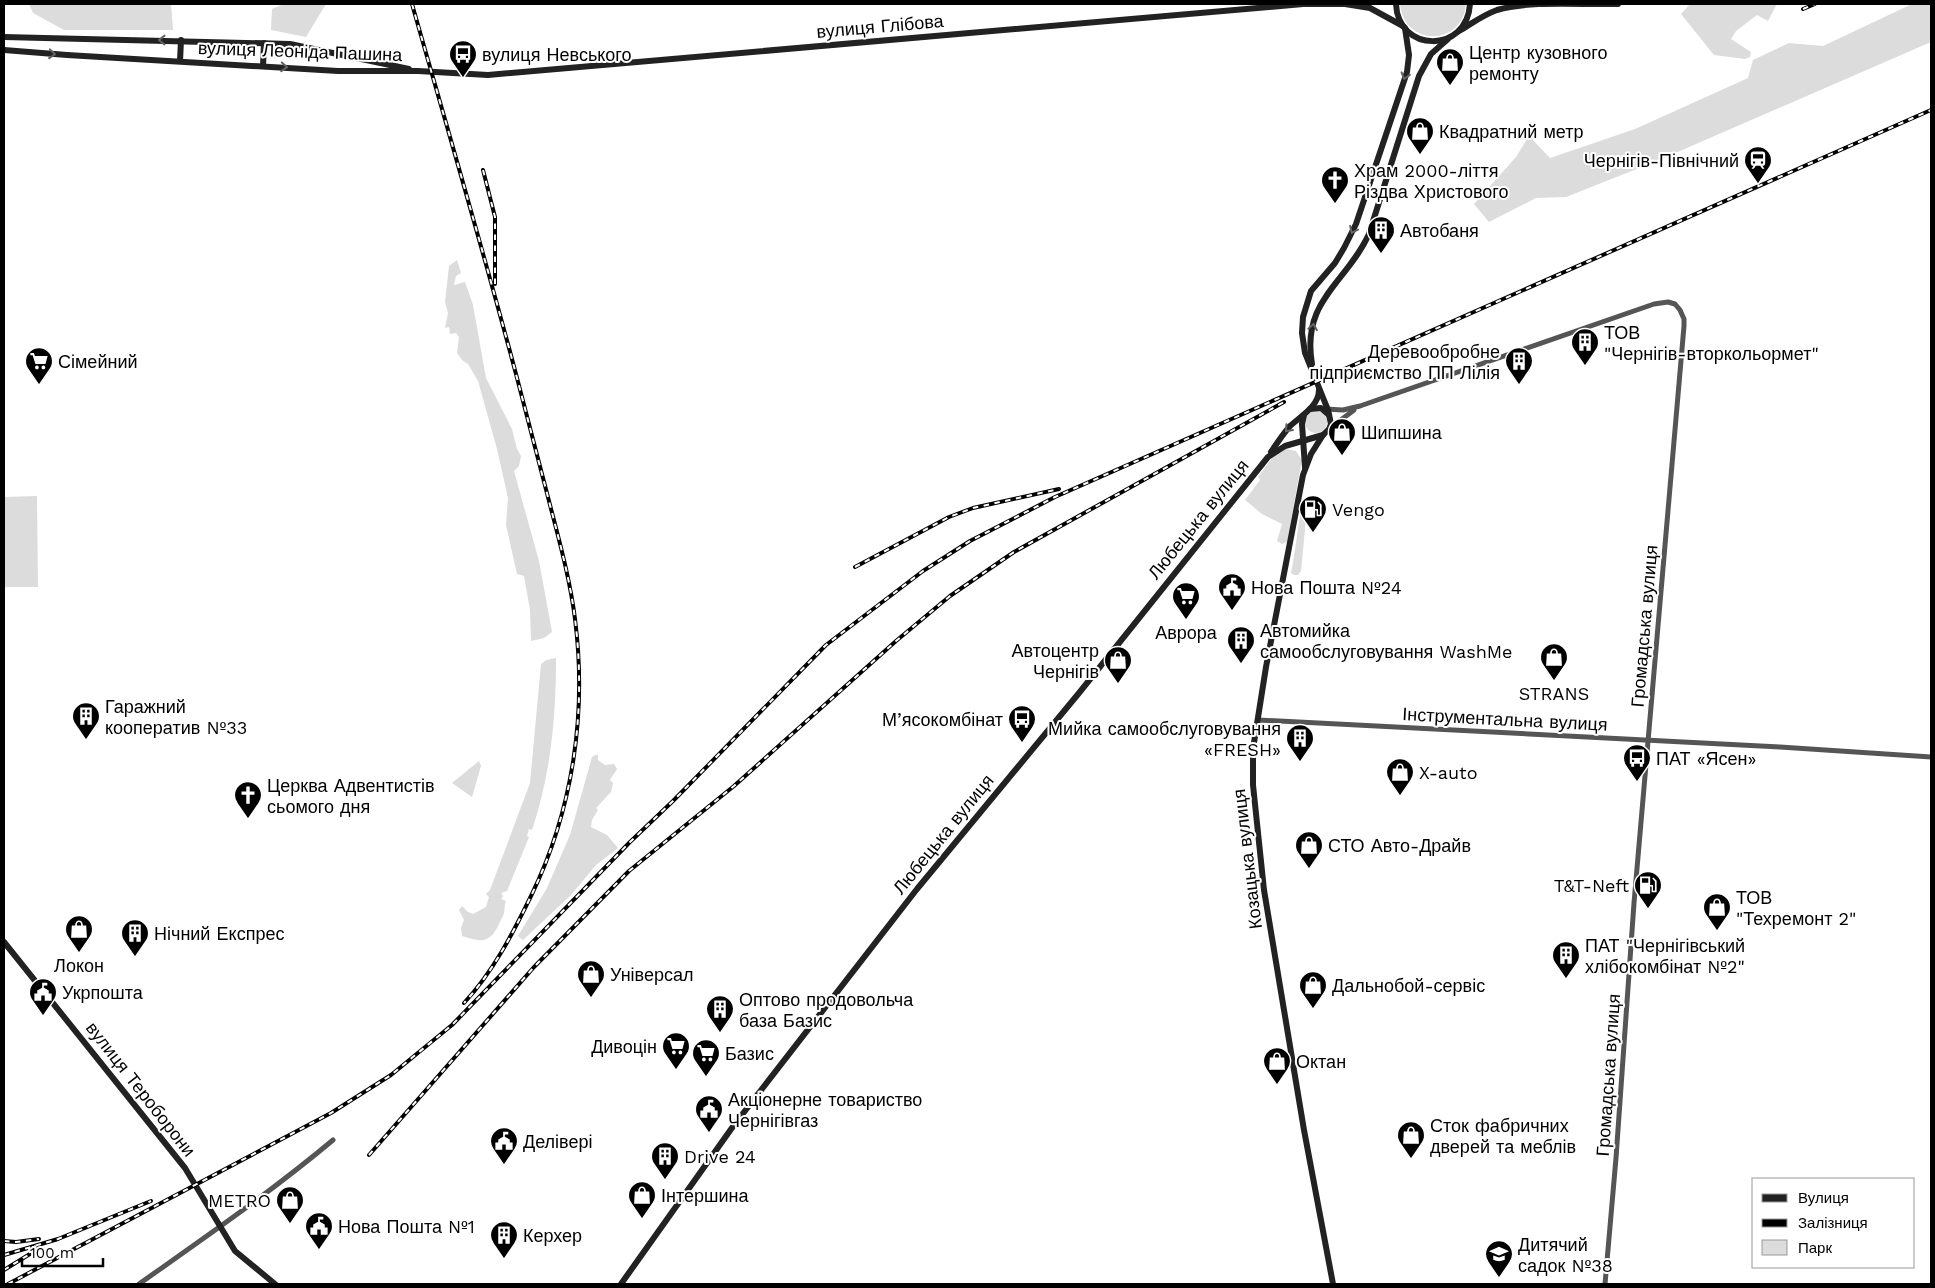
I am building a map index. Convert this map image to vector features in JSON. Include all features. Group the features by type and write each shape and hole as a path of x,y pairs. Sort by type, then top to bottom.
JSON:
{"main road":[{"name":"вулиця Глібова","path":"418,71 488,76 1302,4 1346,4 1370,8 1404,27 1417,38 1440,41 1448,39"},
{"path":"1302,424 1310,435 1321,436 1329,429 1331,424 1323,397 1309,367 1303,342 1303,317 1311,291 1335,263 1360,215 1408,66 1404,27 1397,13 1396,4"},
{"path":"1459,31 1468,18 1470,4"},
{"path":"1314,376 1310,349 1314,317 1323,299 1360,253 1369,234 1419,76 1431,54 1459,31 1498,10 1527,4 1618,4"},
{"name":"вулиця Леоніда Пашина","path":"4,37 290,44 418,71"},
{"path":"180,61 181,40"},
{"path":"263,66 264,43"},
{"name":"вулиця Леоніда Пашина","path":"4,50 338,71 418,71"},
{"path":"1268,457 1289,428 1308,411 1318,398 1319,388"},
{"path":"1308,411 1326,411"},
{"path":"1305,470 1302,424 1308,411"},
{"name":"Любецька вулиця","path":"622,1284 734,1125 917,889 1084,686 1268,457 1285,446 1321,436"},
{"name":"Козацька вулиця","path":"1321,436 1305,470 1266,668 1253,749 1253,785 1263,881 1304,1130 1333,1284"},
{"path":"1285,446 1296,446 1302,452 1305,459"},
{"name":"вулиця Тероборони","path":"4,942 143,1114 196,1186 235,1251 276,1284"}],"street":[{"name":"Громадська вулиця","path":"1360,406 1654,304 1668,302 1675,304 1684,319 1681,372 1633,913 1617,1149 1605,1284"},
{"path":"1323,397 1338,410"},
{"path":"1326,411 1360,406"},
{"path":"1329,429 1360,406"},
{"name":"Інструментальна вулиця","path":"1258,720 1931,757"},
{"path":"139,1284 316,1156 333,1140"}],"green space":[{"path":"29,4 171,4 173,30 64,30 33,13"},
{"path":"284,4 326,4 306,37 271,30 272,9"},
{"path":"1400,4 1466,4 1462,18 1455,28 1444,34 1433,36 1422,34 1411,28 1404,18"},
{"path":"1690,4 1777,4 1768,21 1757,15 1736,31 1731,39 1751,52 1750,57 1745,59 1714,55 1681,14"},
{"path":"1912,4 1931,4 1931,42 1657,161 1566,197 1536,198 1489,222 1474,204 1516,157 1529,136 1550,158 1635,129 1748,78 1753,60 1789,43 1823,46"},
{"path":"457,260 461,273 456,276 454,285 465,282 473,305 486,378 512,429 517,449 521,456 519,466 514,471 539,561 552,632 544,638 531,641 530,610 524,576 517,574 506,525 508,498 497,449 478,381 468,364 457,353 459,337 456,333 450,334 449,327 445,328 448,313 445,302 449,266"},
{"path":"1316,411 1324,414 1327,422 1324,430 1316,433 1308,430 1305,422 1308,414"},
{"path":"1286,449 1296,451 1302,460 1287,542 1282,544 1277,541 1282,524 1262,514 1245,500 1260,480 1258,477 1273,457"},
{"path":"37,496 38,587 4,587 4,497"},
{"path":"1303,499 1306,500 1307,508 1301,571 1298,575 1294,575 1291,573"},
{"path":"556,658 555,702 551,745 544,787 532,830 529,829 527,836 529,837 507,891 501,893 503,896 501,899 506,901 504,914 496,931 488,938 480,940 462,936 461,928 464,920 459,910 462,906 473,914 486,907 489,897 486,894 490,890 530,783 541,664 546,660"},
{"path":"598,755 598,760 605,765 614,764 617,769 610,780 613,783 611,792 596,808 598,810 592,820 591,827 607,835 618,848 596,865 571,895 523,940 518,936 547,888 570,835 592,757"},
{"path":"479,761 481,766 472,797 452,783"}],"railway":[{"path":"412,4 465,189 557,530 573,604 578,654 579,690 573,760 567,795 557,830 531,896 510,938 484,978 464,1003"},
{"path":"1803,9 1815,4"},
{"path":"8,1284 331,1113 391,1075 452,1025 630,842 673,801 826,645 923,571 970,541 1055,497 1931,110"},
{"path":"483,170 495,217 495,284"},
{"path":"369,1155 534,967 629,871 734,786 896,641 950,596 1014,552 1284,402"},
{"path":"855,567 949,517 973,508 1059,489"},
{"path":"4,1255 58,1239 151,1201"},
{"path":"4,1241 16,1242 39,1239"},
{"path":"4,1270 38,1249"}],"place":[{"name":"вулиця Невського","path":"463,78"},
{"name":"Центр кузовного ремонту","path":"1450,86"},
{"name":"Квадратний метр","path":"1420,155"},
{"name":"Чернігів-Північний","path":"1758,184"},
{"name":"Храм 2000-ліття Різдва Христового","path":"1335,204"},
{"name":"Автобаня","path":"1381,254"},
{"name":"ТОВ \"Чернігів-вторкольормет\"","path":"1585,366"},
{"name":"Сімейний","path":"39,385"},
{"name":"Деревообробне підприємство ПП Лілія","path":"1519,385"},
{"name":"Шипшина","path":"1342,456"},
{"name":"Vengo","path":"1313,533"},
{"name":"Нова Пошта №24","path":"1232,611"},
{"name":"Аврора","path":"1186,620"},
{"name":"Автомийка самообслуговування WashMe","path":"1241,664"},
{"name":"STRANS","path":"1554,681"},
{"name":"Автоцентр Чернігів","path":"1118,684"},
{"name":"Гаражний кооператив №33","path":"86,740"},
{"name":"М’ясокомбінат","path":"1022,743"},
{"name":"Мийка самообслуговування «FRESH»","path":"1300,762"},
{"name":"ПАТ «Ясен»","path":"1637,782"},
{"name":"X-auto","path":"1400,796"},
{"name":"Церква Адвентистів сьомого дня","path":"248,819"},
{"name":"СТО Авто-Драйв","path":"1309,869"},
{"name":"T&T-Neft","path":"1648,909"},
{"name":"ТОВ \"Техремонт 2\"","path":"1717,931"},
{"name":"Локон","path":"79,953"},
{"name":"Нічний Експрес","path":"135,957"},
{"name":"ПАТ \"Чернігівський хлібокомбінат №2\"","path":"1566,979"},
{"name":"Універсал","path":"591,998"},
{"name":"Дальнобой-сервіс","path":"1313,1009"},
{"name":"Укрпошта","path":"43,1016"},
{"name":"Оптово продовольча база Базис","path":"720,1033"},
{"name":"Дивоцін","path":"676,1070"},
{"name":"Базис","path":"706,1077"},
{"name":"Октан","path":"1277,1085"},
{"name":"Акціонерне товариство Чернігівгаз","path":"709,1133"},
{"name":"Сток фабричних дверей та меблів","path":"1411,1159"},
{"name":"Делівері","path":"504,1165"},
{"name":"Drive 24","path":"665,1180"},
{"name":"Інтершина","path":"642,1219"},
{"name":"METRO","path":"290,1224"},
{"name":"Нова Пошта №1","path":"319,1250"},
{"name":"Керхер","path":"504,1259"},
{"name":"Дитячий садок №38","path":"1499,1278"}]}
